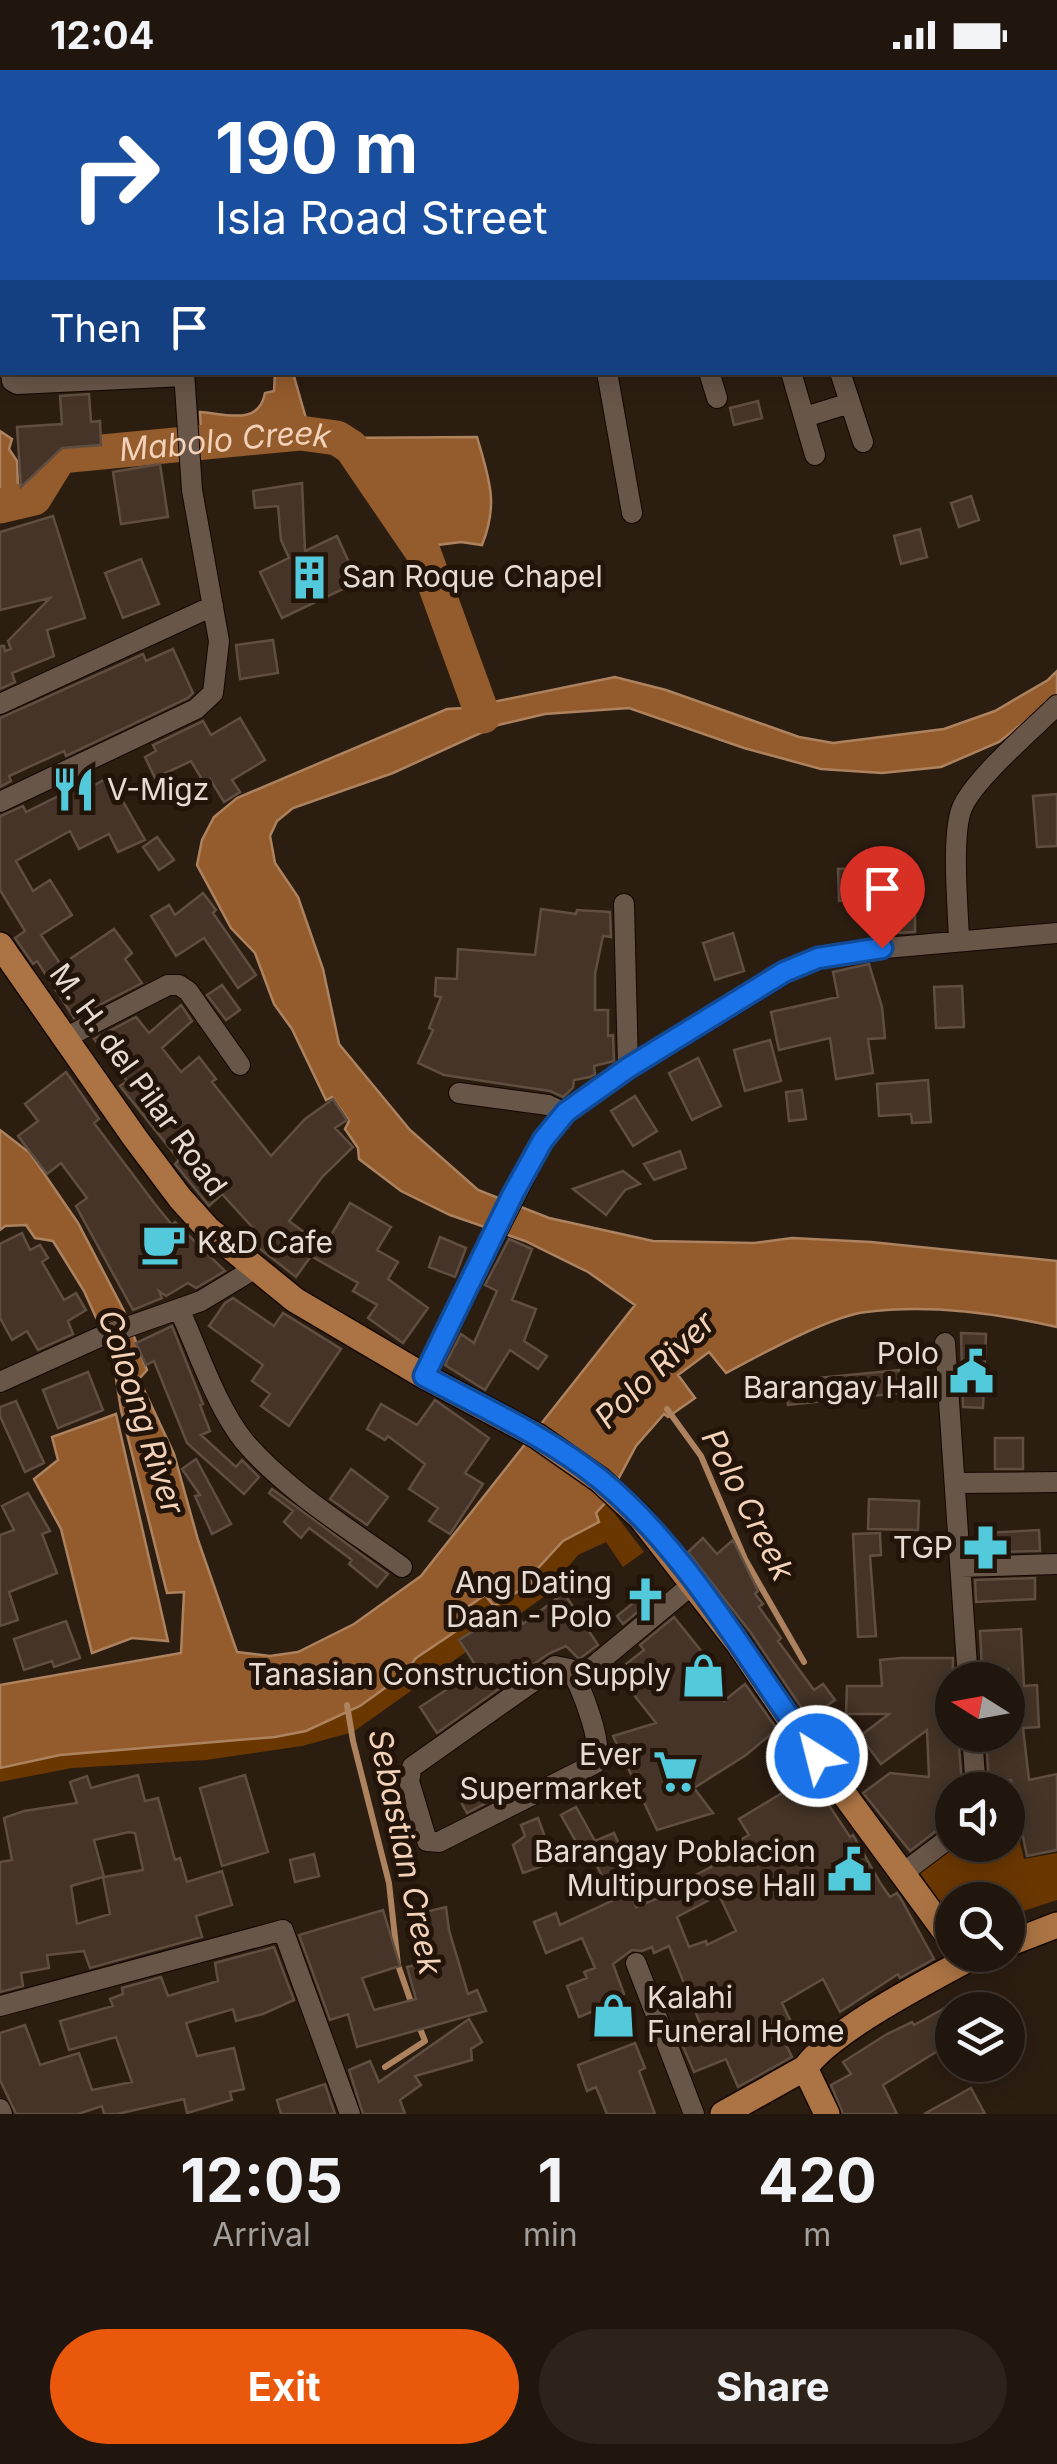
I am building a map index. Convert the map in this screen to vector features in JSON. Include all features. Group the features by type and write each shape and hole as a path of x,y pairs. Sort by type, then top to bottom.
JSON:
{"main road":[{"name":"M. H. del Pilar Road","path":"0,945 180,1198 254,1269 295,1300 536,1436 600,1480 641,1518 694,1583 935,1917"},
{"path":"1025,1937 1057,1925"},
{"path":"723,2114 805,2068 814,2056 846,2032 947,1972"},
{"path":"805,2068 827,2114"}],"street":[{"path":"11,375 17,384 167,375"},
{"path":"0,802 206,702 213,693 220,641 192,490 184,375"},
{"path":"608,375 632,512"},
{"path":"711,375 717,398"},
{"path":"792,375 816,455"},
{"path":"841,375 863,442"},
{"path":"805,417 850,403"},
{"path":"0,704 213,606"},
{"path":"959,940 958,830 962,805 1057,705"},
{"path":"624,904 628,1068"},
{"path":"424,1376 558,1109 798,966 850,951 1057,933"},
{"path":"65,1038 168,985 178,986 188,992 240,1064"},
{"path":"459,1093 558,1109"},
{"path":"0,1382 134,1323 200,1301 254,1269"},
{"path":"178,1309 229,1417 245,1442 296,1488 402,1567"},
{"path":"945,1343 967,1662"},
{"path":"955,1483 1057,1482"},
{"path":"960,1568 1057,1564"},
{"path":"576,1680 694,1583"},
{"path":"555,1666 570,1669 576,1680 599,1744 600,1758 596,1763 440,1842 428,1840 409,1781 412,1767 555,1666"},
{"path":"903,1873 935,1849"},
{"path":"0,2006 282,1930 350,2114"},
{"path":"636,1963 694,2114"}],"shaded area":[{"path":"606,1502 644,1552 623,1567 606,1542 578,1555 545,1596 353,1732 302,1746 206,1760 72,1768 0,1782 0,1768 67,1747 178,1744 306,1731 382,1691 403,1675 416,1658 464,1626 458,1613 563,1540"},
{"path":"1057,1853 1057,1900 1025,1910 1025,1882 935,1882 935,1895 918,1870 935,1858 935,1862 1025,1862 1025,1859"}],"water":[{"path":"275,375 294,375 309,429 305,438 202,450 200,412 249,414 262,403 265,393 274,391"},
{"path":"0,431 12,439 9,449 17,461 18,488 30,493 32,505 0,512"},
{"path":"477,437 491,503 482,545 461,542 430,546 424,554 365,466 337,438"},
{"path":"1057,671 1057,695 1051,701 999,742 941,767 882,773 821,769 744,748 629,708 545,714 498,725 393,773 293,808 277,821 270,836 275,863 298,897 323,969 339,1044 410,1130 478,1190 549,1218 653,1241 754,1243 792,1238 1057,1261 1057,1327 962,1311 890,1310 834,1321 726,1373 709,1352 678,1375 695,1398 668,1417 664,1414 636,1446 596,1513 599,1522 563,1541 529,1578 532,1583 494,1606 485,1595 459,1613 465,1625 416,1658 403,1675 360,1706 306,1731 275,1737 60,1755 0,1768 0,1685 181,1653 184,1592 167,1593 121,1410 112,1353 84,1291 53,1241 35,1238 26,1225 0,1230 0,1130 30,1153 78,1223 124,1311 147,1370 139,1379 174,1454 198,1540 237,1652 270,1656 298,1652 354,1624 421,1576 635,1305 588,1272 525,1241 450,1215 401,1191 359,1159 358,1148 345,1129 349,1121 332,1097 326,1100 292,1029 274,1004 255,953 231,928 197,865 202,840 214,817 237,798 447,709 615,677 666,690 799,737 833,743 944,729 995,711"},
{"path":"116,1414 168,1641 132,1638 92,1653 61,1529 34,1479 58,1460 52,1437"}],"building":[{"path":"89,394 91,422 100,421 101,445 62,448 21,487 17,427 62,424 60,396"},
{"path":"758,401 762,418 734,425 730,408"},
{"path":"160,464 168,517 121,524 113,472"},
{"name":"San Roque Chapel","path":"302,483 305,551 337,536 358,582 282,618 260,572 289,558 281,540 278,506 255,508 253,491"},
{"path":"971,496 979,520 959,527 951,503"},
{"path":"53,516 85,618 47,630 54,656 12,673 15,682 0,689 0,646 5,651 11,649 8,641 50,598 0,610 0,532"},
{"path":"920,529 927,557 901,564 894,536"},
{"path":"141,559 159,604 123,618 105,573"},
{"path":"273,640 278,673 240,679 236,645"},
{"path":"173,649 193,693 188,698 66,756 64,751 9,776 11,781 0,787 0,718 143,654 146,661"},
{"path":"240,718 265,760 232,780 240,792 224,802 210,779 204,783 191,761 155,778 145,757 156,751 153,745 203,721 211,735"},
{"path":"109,777 145,840 118,852 109,834 79,849 70,831 16,861 33,891 50,880 72,915 41,935 61,965 114,929 132,953 125,959 142,983 74,1018 37,961 33,964 15,938 25,931 0,890 0,816 23,806 26,812 83,784 86,790"},
{"path":"1057,794 1057,846 1037,847 1033,796"},
{"path":"157,837 174,860 159,870 143,847"},
{"path":"861,868 861,874 895,873 896,902 880,902 880,898 839,901 838,869"},
{"path":"203,893 256,975 238,988 204,938 176,956 151,916 169,905 175,915"},
{"path":"915,908 915,932 895,933 894,909"},
{"path":"541,909 576,914 577,910 610,912 611,937 603,936 595,974 595,1010 608,1010 608,1036 613,1035 614,1061 594,1066 595,1074 590,1077 574,1080 573,1088 563,1097 550,1091 444,1075 418,1063 433,1030 429,1028 441,997 435,996 436,978 457,979 458,949 535,955"},
{"path":"733,933 744,971 715,980 703,943"},
{"path":"869,964 882,1007 885,1038 868,1039 873,1073 836,1079 830,1038 779,1050 771,1012 838,997 833,972"},
{"path":"222,985 240,1010 226,1020 207,995"},
{"path":"962,986 964,1027 936,1028 934,987"},
{"path":"181,1005 192,1021 162,1048 181,1072 199,1057 216,1079 212,1082 271,1156 305,1119 333,1099 347,1120 335,1128 353,1147 323,1176 289,1221 324,1247 350,1203 391,1227 377,1250 398,1262 388,1279 428,1308 403,1343 368,1318 377,1305 353,1291 358,1283 311,1256 296,1277 245,1237 253,1228 222,1194 209,1206 175,1164 179,1160 120,1086 127,1081 94,1039 136,1017 149,1033"},
{"path":"770,1040 781,1081 745,1091 734,1050"},
{"path":"698,1058 721,1106 692,1120 669,1073"},
{"path":"66,1072 99,1119 94,1123 155,1204 172,1225 175,1222 225,1271 196,1288 188,1283 166,1296 159,1291 162,1298 133,1310 76,1206 87,1198 61,1163 47,1174 18,1136 38,1121 25,1104"},
{"path":"928,1080 931,1122 912,1123 911,1114 879,1116 877,1084"},
{"path":"802,1090 806,1119 789,1121 786,1092"},
{"path":"635,1096 657,1131 633,1146 611,1111"},
{"path":"680,1151 686,1168 654,1180 644,1164"},
{"path":"623,1171 640,1184 625,1190 606,1215 573,1189"},
{"path":"22,1233 30,1250 40,1245 48,1258 42,1262 64,1300 76,1293 86,1310 68,1321 73,1334 38,1350 27,1331 12,1340 0,1318 0,1244"},
{"path":"440,1237 466,1248 455,1277 429,1267"},
{"path":"509,1239 532,1249 512,1300 536,1309 524,1341 547,1356 538,1369 510,1350 485,1390 445,1365 461,1334 474,1343 497,1291 485,1285"},
{"path":"233,1298 274,1326 283,1313 341,1349 289,1426 261,1406 270,1394 252,1381 263,1365 209,1326"},
{"path":"172,1326 203,1404 200,1405 210,1431 201,1435 236,1467 242,1460 259,1477 244,1494 187,1443 154,1361 146,1365 136,1343"},
{"name":"Polo Barangay Hall","path":"961,1333 986,1334 983,1408 963,1407"},
{"path":"899,1370 901,1393 788,1405 785,1381"},
{"path":"88,1372 103,1410 58,1428 43,1390"},
{"path":"435,1400 489,1438 465,1473 483,1484 450,1534 429,1521 438,1508 409,1489 425,1464 388,1436 385,1440 367,1429 381,1404 417,1425"},
{"path":"16,1401 44,1463 25,1472 0,1416 0,1407"},
{"path":"995,1438 1023,1438 1023,1469 995,1469"},
{"path":"196,1459 231,1524 212,1534 195,1496 200,1495 182,1469"},
{"path":"351,1469 388,1497 367,1525 330,1499"},
{"path":"272,1489 388,1574 377,1587 349,1564 352,1560 309,1528 301,1538 284,1522 293,1511 269,1493"},
{"path":"28,1493 50,1531 42,1534 57,1573 9,1592 18,1620 0,1626 0,1535 14,1530 2,1506"},
{"path":"869,1499 919,1501 918,1530 868,1529"},
{"path":"1039,1530 1040,1551 987,1552 985,1533"},
{"path":"880,1533 881,1555 870,1556 876,1636 858,1637 853,1534"},
{"path":"703,1538 717,1554 733,1540 758,1591 755,1594 763,1604 759,1607 781,1638 778,1641 814,1690 823,1684 835,1700 809,1719 751,1633 688,1552"},
{"path":"1035,1578 1035,1599 976,1602 975,1580"},
{"path":"647,1582 658,1595 623,1624 617,1616 632,1604 627,1598"},
{"path":"564,1593 598,1645 579,1659 566,1646 548,1654 437,1733 420,1707 478,1669 459,1640 513,1607 523,1624"},
{"path":"674,1617 706,1657 700,1663 724,1701 745,1684 777,1729 746,1755 694,1788 713,1813 657,1830 613,1736 656,1723 616,1672 644,1650 640,1645"},
{"path":"66,1621 80,1658 54,1667 52,1661 24,1670 14,1639"},
{"path":"1021,1629 1023,1662 982,1662 980,1631"},
{"path":"953,1658 953,1662 935,1662 935,1752 959,1752 961,1772 935,1772 935,1832 910,1851 863,1793 890,1773 929,1777 927,1730 881,1764 860,1736 889,1714 846,1714 847,1686 882,1686 880,1660"},
{"path":"1037,1685 1039,1727 1025,1728 1025,1686"},
{"path":"1025,1745 1029,1780 1057,1774 1057,1850 1027,1856 1025,1772 988,1772 987,1752 1025,1752"},
{"path":"799,1760 850,1837 853,1835 890,1897 897,1893 934,1959 900,1978 898,1974 840,2012 823,1979 782,2003 795,2030 782,2037 792,2057 738,2087 726,2059 694,2072 681,2042 704,2033 669,1946 654,1953 652,1947 632,1950 613,1964 624,1994 579,2017 567,1986 587,1978 584,1972 595,1968 582,1938 546,1953 534,1922 556,1913 560,1925 614,1900 594,1860 588,1863 561,1815 576,1807 595,1841 614,1833 626,1860 619,1863 636,1907 670,1893 668,1889 711,1867 706,1859 749,1835 739,1819 787,1790 778,1776","holes":["719,1895 736,1931 707,1945 706,1941 689,1947 677,1917"]},
{"path":"138,1775 145,1801 158,1798 175,1860 180,1858 187,1882 222,1871 232,1905 196,1916 202,1937 90,1968 84,1951 47,1955 49,1968 21,1973 23,1986 0,1992 0,1862 12,1860 4,1818 77,1803 70,1782 87,1776 91,1788","holes":["135,1833 143,1870 104,1877 94,1840","103,1877 110,1914 77,1924 71,1886"]},
{"path":"245,1775 268,1852 222,1866 200,1788"},
{"path":"497,1781 505,1793 467,1813 462,1804"},
{"path":"538,1818 554,1862 523,1873 513,1845 525,1836 521,1825"},
{"path":"314,1854 319,1876 295,1882 290,1860"},
{"path":"446,1907 468,1994 477,1990 486,2011 357,2047 348,2014 330,2020 299,1935 383,1910 400,1966 362,1978 374,2010 416,1999 407,1967 433,1961 421,1913"},
{"path":"274,1947 294,2000 236,2021 233,2009 186,2023 197,2056 234,2048 244,2089 230,2092 232,2100 187,2113 184,2099 117,2114 104,2114 102,2106 78,2114 16,2114 0,2080 0,2033 25,2025 40,2065 79,2053 92,2090 132,2082 116,2037 69,2050 60,2021 113,2006 110,1999 123,1994 122,1988 161,1977 168,1996 218,1981 215,1963"},
{"path":"935,2013 935,2053 883,2085 897,2114 843,2114 831,2085 851,2074 843,2062 887,2034 912,2022 914,2025"},
{"path":"469,2019 482,2042 471,2049 472,2060 415,2076 421,2085 400,2100 405,2114 363,2114 349,2070 370,2061 379,2082"},
{"path":"635,2043 645,2068 639,2071 655,2114 607,2114 596,2087 587,2091 578,2065"},
{"path":"325,2084 335,2114 281,2114 277,2100"},
{"path":"971,2088 985,2114 924,2114"}],"waterway":[{"name":"Mabolo Creek","path":"0,506 34,498 60,456 300,433 337,438 351,447 424,554 483,716"},
{"name":"Polo Creek","path":"667,1409 701,1456 745,1559 804,1662"},
{"name":"Sebastian Creek","path":"347,1705 389,1883 398,1965 412,2005"},
{"name":"Sebastian Creek","path":"385,2067 425,2041 419,2026"}],"place":[{"name":"San Roque Chapel","path":"309,577"},
{"name":"V-Migz","path":"74,790"},
{"name":"K&D Cafe","path":"164,1243"},
{"name":"Polo Barangay Hall","path":"972,1371"},
{"name":"TGP","path":"986,1548"},
{"name":"Ang Dating Daan - Polo","path":"645,1600"},
{"name":"Tanasian Construction Supply","path":"704,1675"},
{"name":"Ever Supermarket","path":"675,1772"},
{"name":"Barangay Poblacion Multipurpose Hall","path":"849,1869"},
{"name":"Kalahi Funeral Home","path":"614,2015"}],"route":[{"path":"817,1756 694,1583 641,1518 600,1480 536,1436 424,1376 513,1194 543,1140 566,1112 628,1068 784,972 818,958 882,948"}],"water label":[{"name":"Polo River","path":"655,1370"},
{"name":"Coloong River","path":"141,1412"}]}
